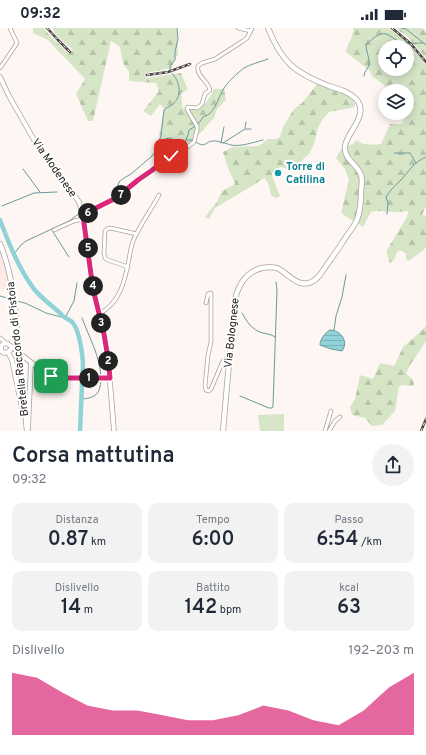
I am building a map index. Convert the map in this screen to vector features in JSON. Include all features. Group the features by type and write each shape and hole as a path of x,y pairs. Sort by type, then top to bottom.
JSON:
{"main road":[{"name":"Via Bolognese","path":"223,431 234,301 243,280 255,270 270,267 278,269 302,284 316,280 354,225 359,214 361,202 361,175 349,160 345,148 360,115 358,101 346,92 313,80 294,69 286,61 279,50 268,28"},
{"name":"Bretella Raccordo di Pistoia","path":"0,244 8,266 13,291 15,312 11,350 20,360 27,431"}],"street":[{"path":"0,68 17,43 10,28"},
{"path":"54,230 83,218 90,211 116,198 171,156 185,149 194,142 197,126 188,111 188,107 197,108 200,106 205,94 209,92 210,89 198,72 198,66 202,63 215,59 244,41 251,29 238,28"},
{"name":"Via Modenese","path":"0,78 37,145 80,204 93,289 108,358 114,431"},
{"path":"99,314 109,307 118,296 124,283 132,244 159,195"},
{"path":"128,267 105,258 104,231 110,228 137,234"},
{"path":"206,303 208,294 210,293 210,342 205,386 206,390 212,388 223,361 230,354"},
{"path":"2,344 2,352 11,350"},
{"path":"2,344 31,362 47,375 56,387"},
{"path":"0,355 11,350"},
{"path":"11,350 26,421"},
{"path":"27,431 29,423 31,362"},
{"path":"47,375 60,378 110,378"},
{"path":"325,431 331,411"},
{"path":"329,431 335,421 340,417"}],"shaded area":[{"path":"0,249 7,269 10,291 0,289"}],"green space":[{"path":"33,28 44,28 50,36 69,54 73,50 56,35 52,28 177,28 178,55 174,60 172,68 146,73 146,78 181,73 188,90 181,93 183,109 199,107 208,100 214,89 224,89 226,100 217,109 214,118 192,142 181,147 169,139 160,149 157,148 164,109 160,104 151,116 143,111 159,91 156,83 129,81 129,72 123,63 120,47 111,41 93,121 88,121 76,94 85,79 48,40 33,33"},
{"path":"353,28 389,28 405,40 378,40 378,76 414,76 414,50 426,65 426,206 422,215 426,216 426,247 409,261 406,259 406,254 401,250 397,252 394,260 390,263 387,254 387,250 407,217 408,211 371,212 363,227 341,213 349,180 345,169 336,158 342,148 353,144 356,140 368,145 381,144 390,124 402,124 404,120 414,120 414,84 383,84 373,77 369,70 346,52"},
{"path":"395,28 422,28 426,32 426,58 414,44 414,40 410,40"},
{"path":"318,83 344,91 355,103 355,107 329,112 322,120 318,128 310,153 291,170 281,167 274,171 272,176 280,196 276,198 272,196 268,183 264,178 215,208 209,219 205,217 217,202 222,191 235,184 223,152 233,147 259,146 268,139 280,137 283,127 294,109 302,103"},
{"path":"426,326 426,341 410,365 406,374 412,378 414,384 413,386 402,385 399,387 395,411 382,425 372,426 365,418 352,415 350,407 355,399 360,375 373,379 380,363 394,366 403,347"},
{"path":"284,414 284,431 260,431 258,415"}],"water":[{"path":"330,330 338,332 343,337 345,344 342,351 320,345 323,336"}],"waterway":[{"path":"170,70 170,66 175,60 178,39 177,28"},
{"path":"401,28 406,29 426,45"},
{"path":"364,76 369,65 366,45 380,34 387,34 401,42 423,43"},
{"path":"117,188 119,182 152,156 161,142 165,139 170,138 178,142 185,142 189,130 212,111 231,79 244,68 268,59"},
{"path":"159,146 164,110 172,105 179,93 177,81 172,73"},
{"path":"245,128 246,122"},
{"path":"221,143 224,127"},
{"path":"223,143 245,129 251,129"},
{"path":"186,140 193,140"},
{"path":"196,142 201,145 211,141 239,145 263,140"},
{"path":"394,153 410,153 416,163"},
{"path":"387,214 388,203 386,197 409,170 426,157"},
{"path":"23,169 40,192"},
{"path":"2,206 34,193 57,192"},
{"path":"14,254 26,241 69,221 80,213"},
{"path":"0,220 15,256 34,289 64,317 72,322 79,336 83,362 80,431"},
{"path":"53,232 69,257"},
{"path":"334,330 346,275"},
{"path":"240,396 269,408 272,408 273,406 276,282"},
{"path":"16,301 25,303 46,313 65,318 74,301 77,283"},
{"path":"0,296 11,299"},
{"path":"242,313 253,328 275,337"},
{"path":"82,318 99,362 101,377"},
{"path":"82,399 91,398 94,396 100,389 101,380"}],"railway":[{"path":"47,28 70,52"},
{"path":"392,28 411,44 426,62"},
{"path":"147,75 168,72 190,64"},
{"path":"421,431 426,419"}],"place":[{"name":"Torre di Catilina","path":"278,173"}],"route":[{"path":"51,376 60,378 110,378 104,334 93,289 83,216 116,198 171,156"}]}
